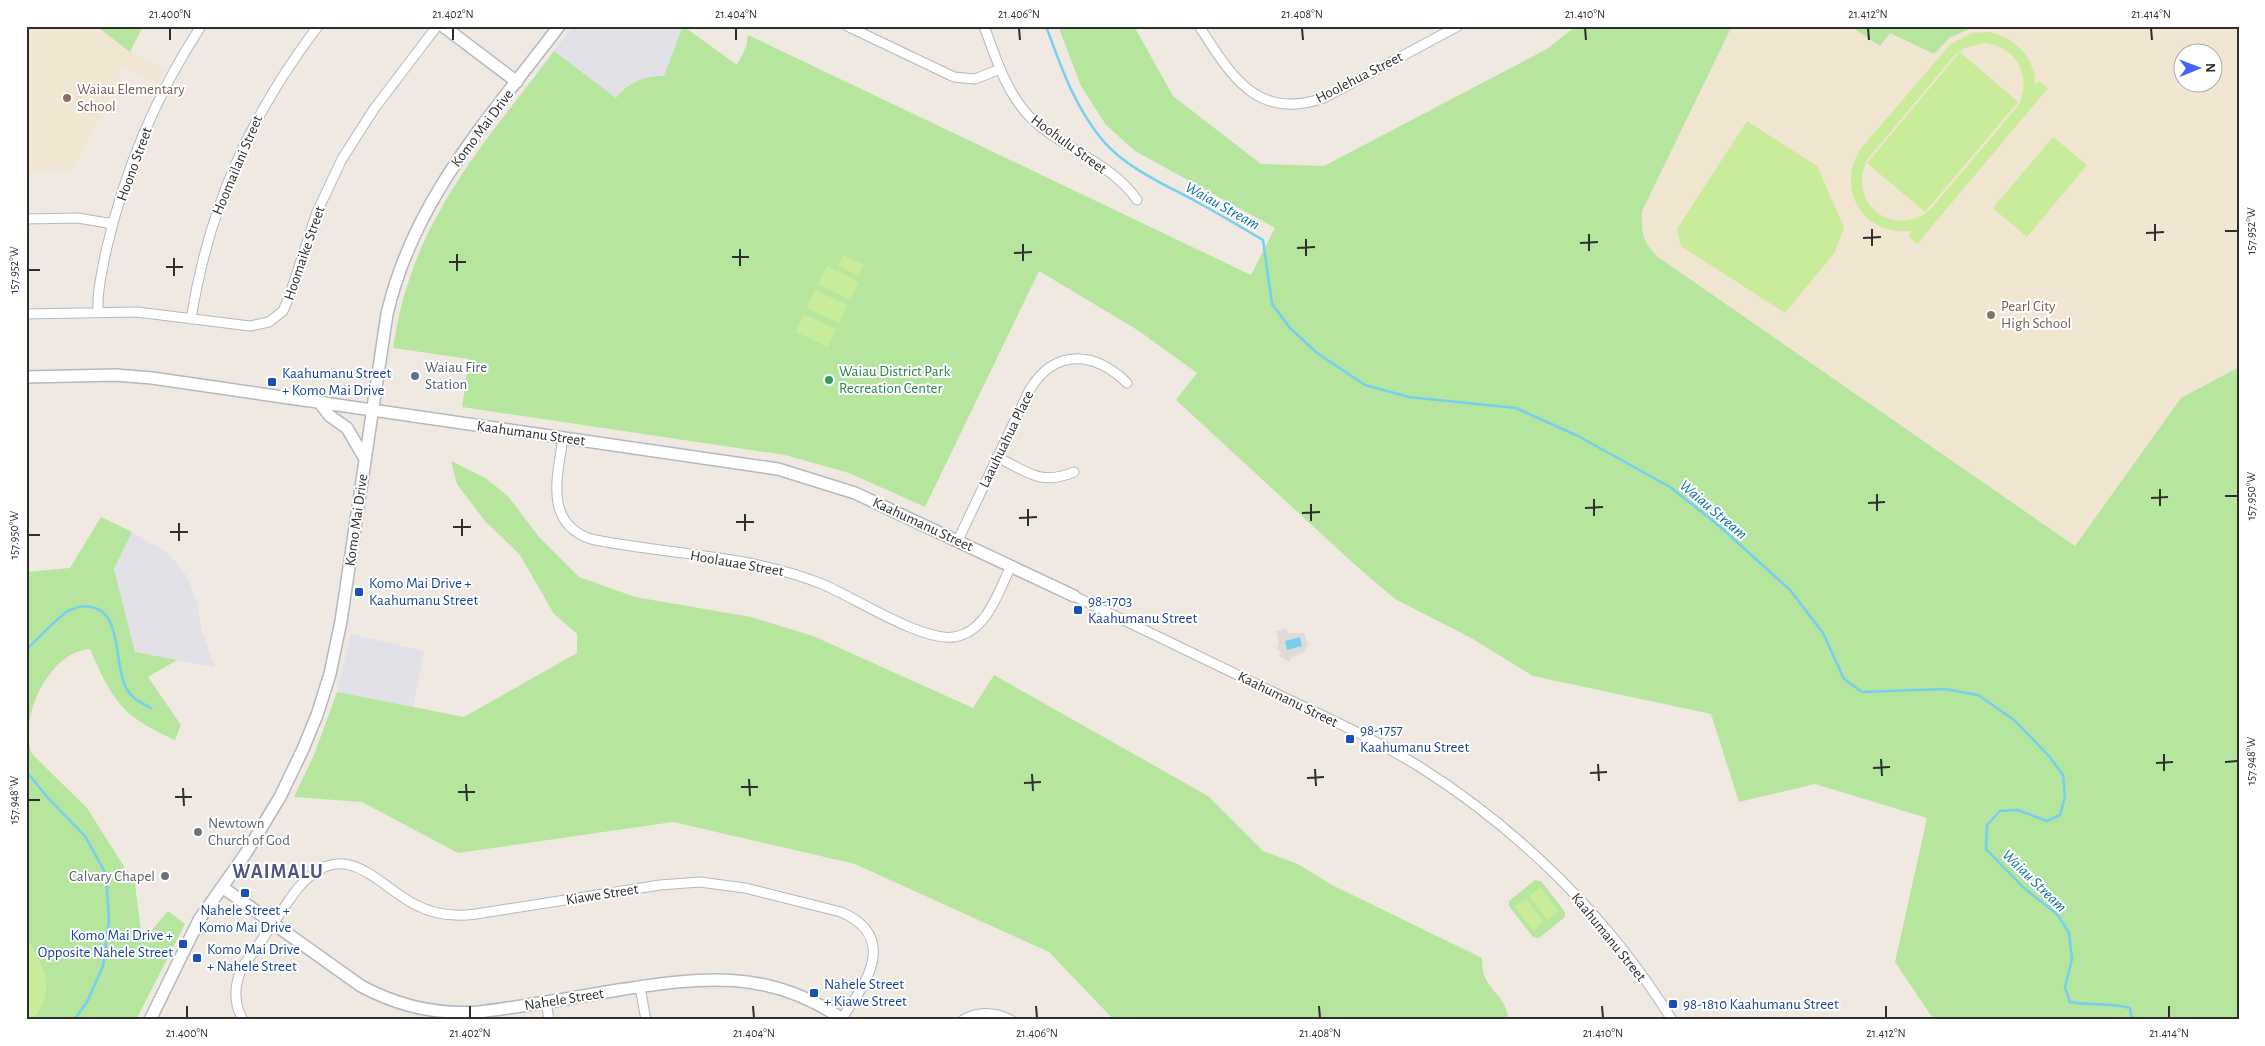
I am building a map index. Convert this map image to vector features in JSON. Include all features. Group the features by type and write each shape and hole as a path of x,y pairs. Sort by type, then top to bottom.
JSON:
{"street":[{"name":"Hoono Street","path":"98,312 103,266 124,185 146,130 169,81 201,26"},
{"name":"Hoomailani Street","path":"191,319 208,235 238,156 277,83 318,26"},
{"name":"Hoomaike Street","path":"26,314 137,312 250,326 264,324 279,316 289,297 317,212 342,159 374,109 437,26"},
{"path":"443,26 517,82"},
{"name":"Komo Mai Drive","path":"150,1020 199,920 259,833 280,798 304,749 317,715 330,674 340,629 387,314 396,279 410,241 426,209 449,172 559,26"},
{"path":"847,26 954,77 975,79 1000,69"},
{"name":"Hoohulu Street","path":"984,26 1011,92 1031,118 1051,134 1127,185 1138,200"},
{"name":"Hoolehua Street","path":"1198,26 1229,72 1243,87 1259,97 1288,104 1309,102 1326,97 1458,26"},
{"path":"26,219 78,218 113,224"},
{"name":"Laauhuahua Place","path":"958,540 1034,382 1054,365 1070,359 1090,360 1114,370 1127,383"},
{"name":"Kaahumanu Street","path":"26,377 127,376 319,402 755,465 798,474 856,493 1366,736 1455,790 1525,845 1583,903 1630,959 1672,1020"},
{"path":"319,402 330,416 347,428 365,459"},
{"name":"Hoolauae Street","path":"563,437 556,488 558,507 568,524 579,534 591,539 740,562 788,572 833,588 921,631 940,637 964,634 980,624 1011,566"},
{"path":"997,457 1042,478 1055,478 1074,472"},
{"name":"Kiawe Street","path":"244,1020 236,1000 239,973 308,878 332,864 351,865 364,870 418,906 439,914 456,916 673,883 700,882 727,885 841,912 855,920 863,928 873,948 872,970 843,1019"},
{"name":"Nahele Street","path":"222,887 349,979 372,992 407,1006 453,1016 702,979 752,982 799,996 843,1019"},
{"path":"640,987 646,1020"},
{"path":"546,1002 549,1020"},
{"path":"963,1020 975,1015 989,1013 1011,1020"}],"shaded area":[{"name":"Waiau Elementary School","path":"26,26 96,26 130,52 165,70 157,84 123,67 92,135 72,170 26,171"},
{"path":"573,26 683,26 664,76 633,83 623,89 616,98 554,51"},
{"name":"Pearl City High School","path":"1732,26 2239,26 2239,367 2181,398 2076,546 1658,257 1648,247 1641,231 1642,211"},
{"path":"132,532 168,553 186,575 197,601 202,632 215,667 135,653 114,569"},
{"path":"1285,629 1289,633 1304,633 1308,644 1303,653 1291,658 1289,662 1279,656 1281,653 1276,649 1279,644 1276,631"},
{"path":"351,634 424,651 413,708 337,692"}],"green space":[{"path":"96,26 143,26 130,52"},
{"path":"683,26 737,65 746,47 748,35 1251,275 1275,228 1135,151 1106,125 1081,86 1058,26 1134,26 1173,96 1261,164 1324,166 1547,49 1576,26 1732,26 1642,211 1642,231 1649,246 1658,257 2075,546 2181,398 2239,367 2239,1020 1932,1020 1932,1017 1895,962 1927,818 1815,784 1739,802 1711,714 1533,676 1473,639 1395,599 1353,563 1176,400 1197,373 1139,331 1039,271 925,507 849,473 785,455 462,407 469,359 393,348 402,303 415,262 433,224 453,189 476,154 554,51 616,98 621,92 637,81 650,77 664,76"},
{"path":"1850,26 1976,26 1949,38 1934,54 1890,33 1880,46"},
{"path":"1988,32 2007,38 2022,50 2027,57 2034,75 2035,85 2039,81 2048,88 1917,244 1908,236 1912,231 1894,231 1879,226 1867,218 1858,206 1852,193 1851,178 1854,162 1862,147 1951,44 1972,33","holes":["1985,43 2006,50 2013,57 2023,74 2024,84 2018,106 1929,211 1915,219 1900,221 1887,218 1876,212 1868,202 1863,190 1862,175 1867,160 1953,57 1964,48"]},
{"path":"1960,52 2018,102 1925,212 1867,163"},
{"path":"1747,121 1817,166 1844,227 1835,252 1785,313 1681,246 1677,229"},
{"path":"2053,137 2087,165 2027,237 1993,208"},
{"path":"843,255 864,265 859,276 838,266"},
{"path":"827,266 859,282 850,300 818,284"},
{"path":"815,290 847,305 839,323 807,308"},
{"path":"804,314 836,329 828,347 796,332"},
{"path":"451,461 485,478 508,496 539,537 579,577 635,597 751,617 813,636 973,708 994,675 1208,796 1263,851 1298,864 1332,885 1482,958 1485,978 1503,1002 1509,1020 1114,1020 1049,952 855,864 673,822 458,853 362,802 294,797 314,755 337,692 464,717 577,653 577,634 554,614 520,555 485,521 457,484"},
{"path":"101,517 132,532 114,569 135,652 177,660 148,677 181,725 175,740 131,715 113,695 90,649 75,653 62,661 50,674 40,689 33,706 29,723 29,740 32,754 87,808 135,884 141,932 145,938 168,911 185,924 136,1020 31,1020 44,999 46,989 42,969 26,938 26,572 70,568"},
{"path":"1535,880 1541,881 1565,912 1565,917 1539,938 1533,937 1509,906 1509,901"},
{"path":"1540,887 1559,911 1548,920 1529,896"},
{"path":"1526,899 1544,922 1533,931 1515,907"},
{"path":"26,938 42,969 46,989 40,1009 31,1020 26,1020"}],"water":[{"path":"1300,637 1302,646 1287,650 1285,641"}],"waterway":[{"name":"Waiau Stream","path":"1046,26 1063,72 1077,101 1094,129 1114,152 1148,176 1263,240 1272,304 1290,328 1317,353 1365,385 1409,397 1516,408 1578,436 1670,487 1717,524 1790,590 1823,633 1844,679 1862,692 1945,689 1978,695 2014,720 2049,756 2063,775 2065,797 2060,815 2047,821 2018,810 2000,811 1987,825 1986,849 2024,888 2057,914 2069,933 2072,959 2065,987 2070,1002 2130,1008 2132,1020"},
{"path":"26,650 68,611 85,606 101,611 108,618 112,627 121,674 126,688 135,699 151,708"},
{"path":"26,771 48,798 85,836 106,874 109,921 103,966 87,1002 74,1020"}],"place":[{"name":"Waiau Elementary School","path":"67,98"},
{"name":"Pearl City High School","path":"1991,315"},
{"name":"Waiau Fire Station","path":"415,376"},
{"name":"Waiau District Park Recreation Center","path":"829,380"},
{"name":"Kaahumanu Street + Komo Mai Drive","path":"272,382"},
{"name":"Komo Mai Drive + Kaahumanu Street","path":"359,592"},
{"name":"98-1703 Kaahumanu Street","path":"1078,610"},
{"name":"98-1757 Kaahumanu Street","path":"1350,739"},
{"name":"Newtown Church of God","path":"198,832"},
{"name":"Calvary Chapel","path":"165,876"},
{"name":"Nahele Street + Komo Mai Drive","path":"245,893"},
{"name":"Komo Mai Drive + Opposite Nahele Street","path":"183,944"},
{"name":"Komo Mai Drive + Nahele Street","path":"197,958"},
{"name":"Nahele Street + Kiawe Street","path":"814,993"},
{"name":"98-1810 Kaahumanu Street","path":"1673,1004"}],"district":[{"name":"WAIMALU","path":"278,871"}]}
